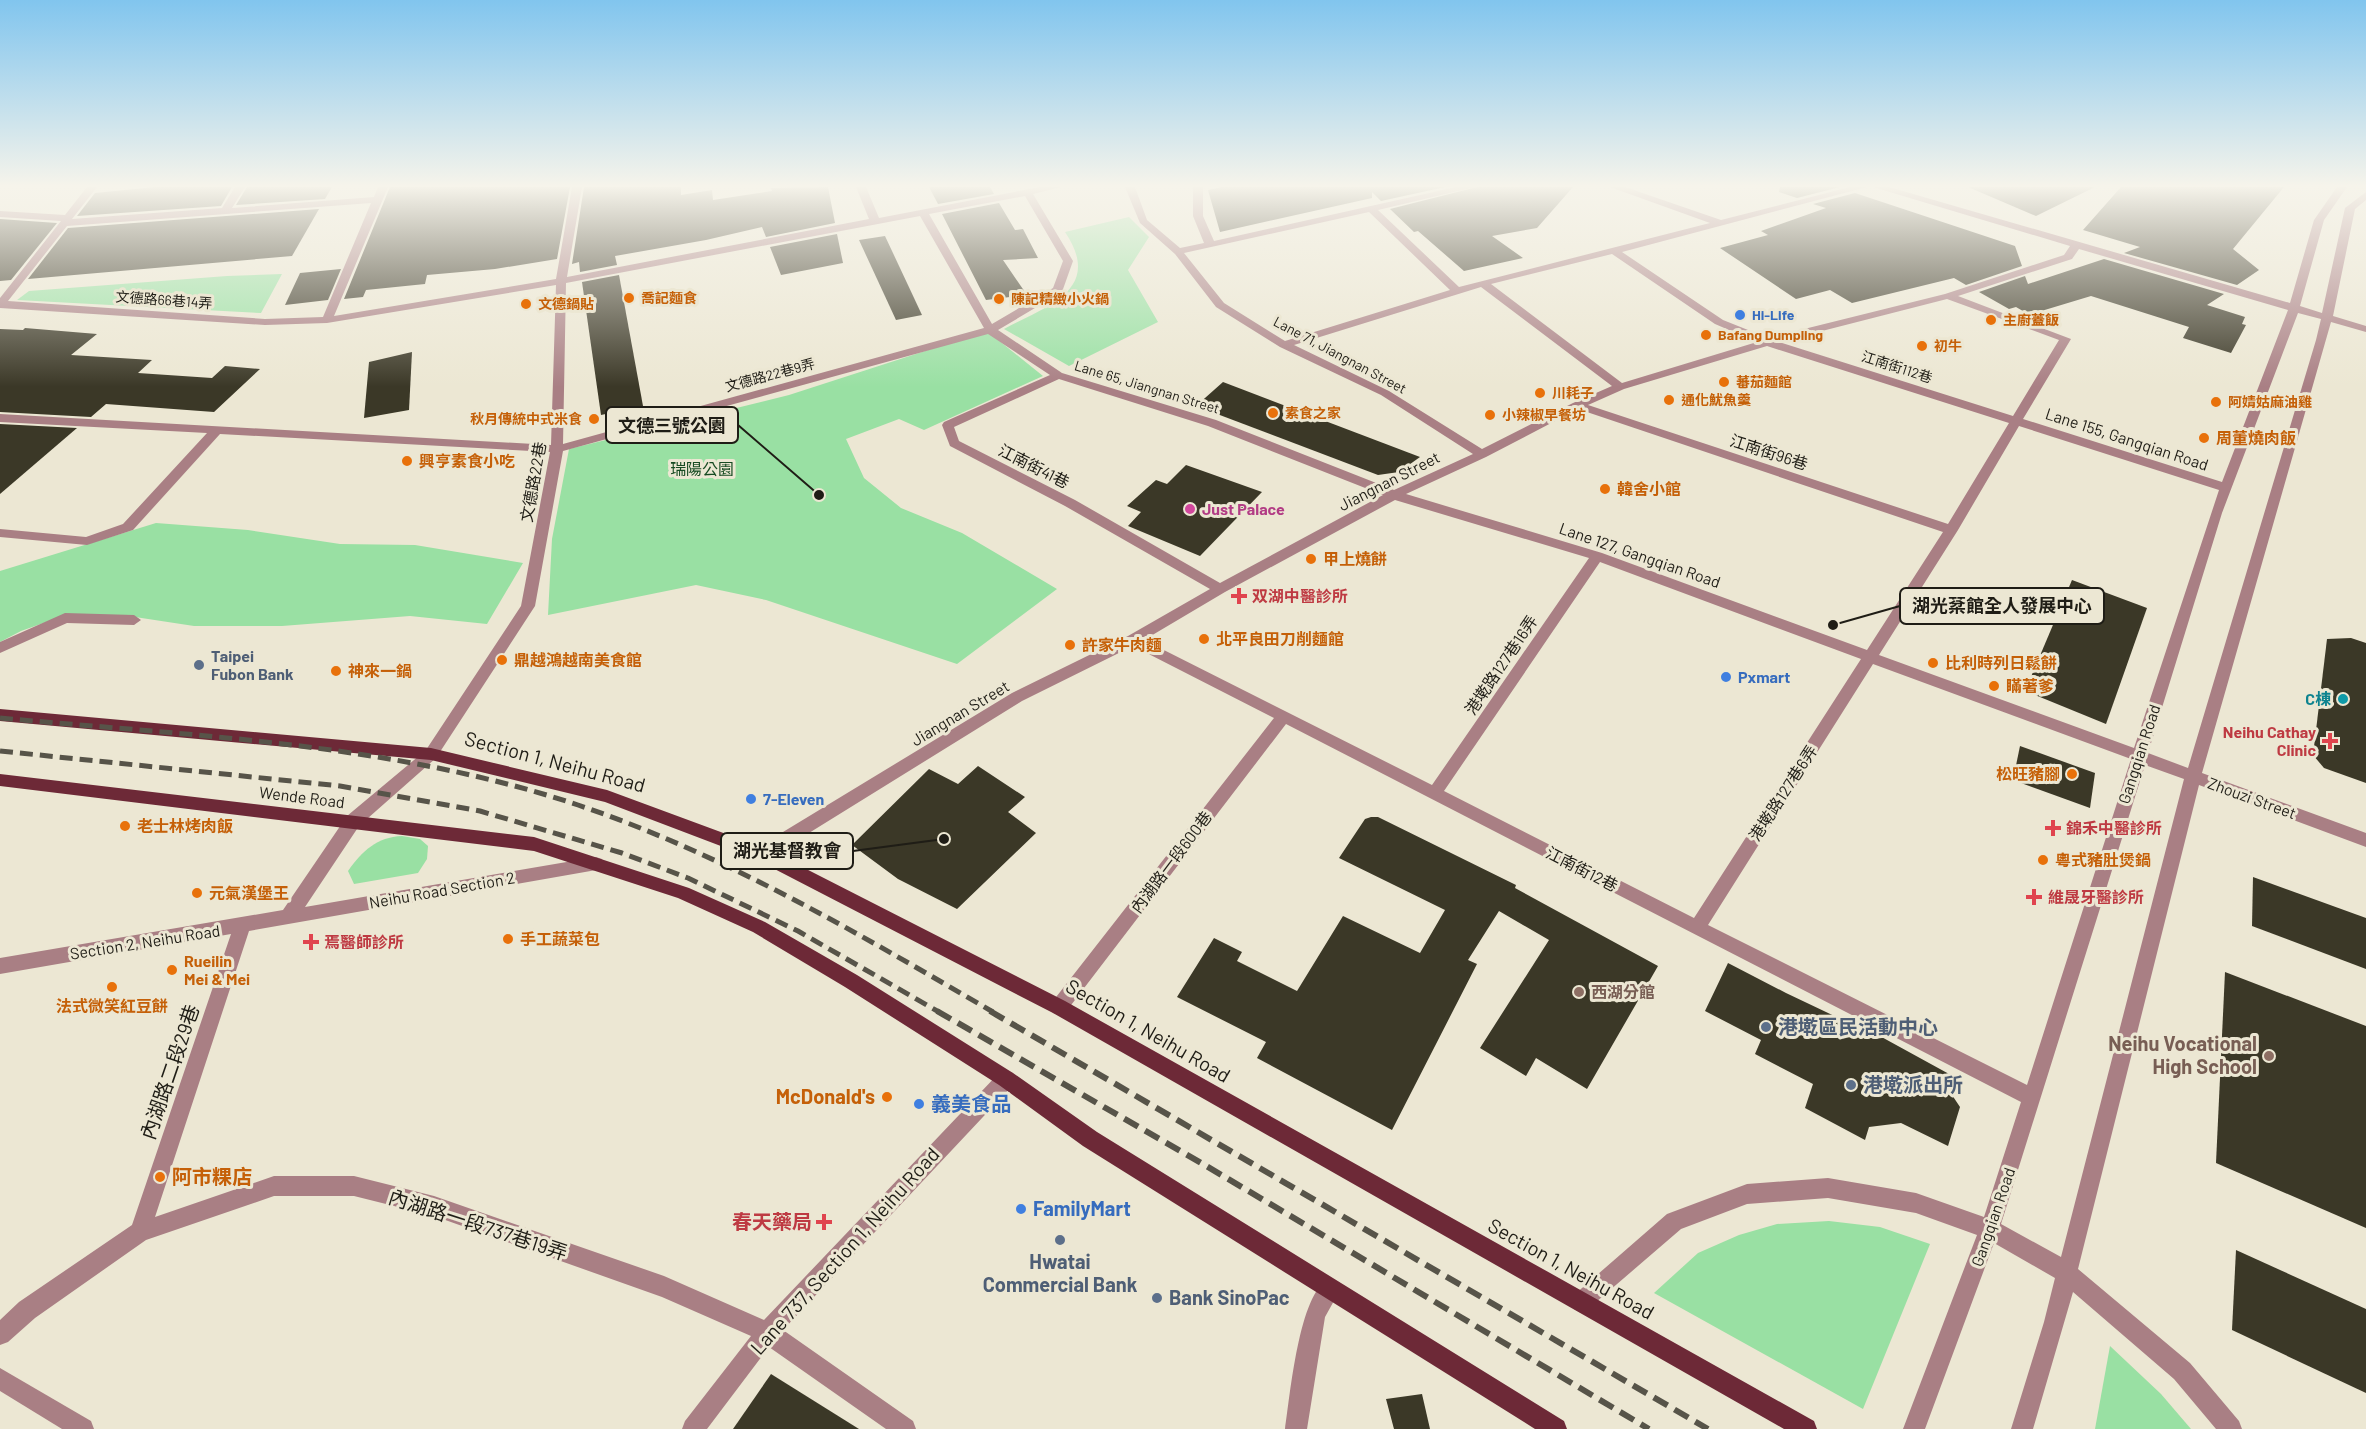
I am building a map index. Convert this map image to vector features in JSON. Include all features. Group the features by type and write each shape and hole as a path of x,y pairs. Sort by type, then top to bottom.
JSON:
{"main road":[{"path":"0,715 431,754"},
{"name":"Section 1, Neihu Road","path":"431,754 607,796 761,854 1059,1007 1806,1429"},
{"name":"Wende Road","path":"0,780 534,844 596,864"},
{"path":"596,864 683,892 759,927 851,981 1006,1079 1090,1139 1547,1426"}],"street":[{"path":"0,304 39,254"},
{"path":"327,320 355,254"},
{"name":"文德路22巷","path":"289,916 353,821 431,754 528,606 557,449 561,281 566,254"},
{"name":"文德路66巷14弄","path":"0,304 265,322 327,320 561,281 704,254"},
{"name":"Lane 65, Jiangnan Street","path":"943,254 990,330 1058,375 1212,423 1394,495"},
{"name":"文德路22巷9弄","path":"0,418 557,449 990,330 1058,290 1068,261 1064,254"},
{"name":"Lane 71, Jiangnan Street","path":"1178,254 1220,305 1284,345 1385,393 1482,454"},
{"path":"1418,254 1456,290"},
{"path":"1284,345 1456,290 1603,254"},
{"name":"江南街112巷","path":"1618,254 1719,321 1767,342 2017,421"},
{"name":"Jiangnan Street","path":"761,854 1017,697 1133,640 1220,589 1394,495 1482,454 1577,405 1620,387 1767,342 1948,296 2068,257 2070,254"},
{"path":"2106,254 2366,329"},
{"name":"Gangqian Road","path":"1914,1429 1990,1229 2216,513 2294,309 2310,254"},
{"path":"2022,1429 2055,1322 2193,776 2326,318 2340,254"},
{"path":"1483,283 1620,387"},
{"path":"1870,658 1951,530 2065,339 1948,296"},
{"name":"江南街41巷","path":"1058,375 948,425 954,443 1070,503 1220,589"},
{"name":"江南街96巷","path":"1577,405 1951,530"},
{"name":"Lane 155, Gangqian Road","path":"2017,421 2226,488"},
{"path":"0,533 87,541 128,527 217,430"},
{"name":"Lane 127, Gangqian Road","path":"1394,495 1598,556 2138,757"},
{"name":"港墘路127巷16弄","path":"1434,794 1598,556"},
{"path":"0,648 65,618 134,620"},
{"name":"江南街12巷","path":"1133,640 2032,1098"},
{"name":"港墘路127巷6弄","path":"1697,928 1870,658"},
{"name":"內湖路一段600巷","path":"1059,1007 1283,717"},
{"name":"Zhouzi Street","path":"2138,757 2366,840"},
{"name":"Neihu Road Section 2","path":"289,916 596,864"},
{"name":"Section 2, Neihu Road","path":"0,966 242,926 289,916"},
{"name":"內湖路二段29巷","path":"140,1232 242,926"},
{"name":"Lane 737, Section 1, Neihu Road","path":"693,1429 767,1332 1006,1079"},
{"name":"內湖路一段737巷19弄","path":"0,1334 27,1310 140,1232 274,1186 354,1186 434,1206 653,1283 767,1332 904,1429"},
{"path":"1581,1302 1614,1270 1674,1221 1746,1194 1828,1188 1916,1203 1990,1229 2066,1272 2182,1371 2231,1429"},
{"path":"1296,1429 1315,1314 1329,1290"},
{"path":"0,1378 83,1429"}],"green space":[{"path":"1075,254 1138,254 1128,270 1158,322 1069,366 1004,329 1065,294 1074,282 1078,268"},
{"path":"282,274 261,313 17,300 29,291"},
{"name":"瑞陽公園","path":"987,331 1043,376 924,430 899,419 846,439 864,478 901,508 962,533 1057,589 957,664 766,600 696,585 548,615 552,539 569,449 789,395"},
{"path":"156,523 248,530 340,544 415,545 523,563 487,624 410,616 282,626 194,626 135,617 69,614 21,631 0,642 0,571"},
{"path":"402,836 420,839 428,846 427,859 418,873 354,884 348,871 365,851 385,839"},
{"path":"1829,1221 1880,1227 1930,1244 1863,1409 1654,1293 1698,1253 1739,1235 1777,1224"},
{"path":"2110,1346 2161,1394 2191,1429 2095,1429"}],"building":[{"path":"0,254 32,254 11,280 0,281"},
{"path":"48,254 293,254 292,256 28,279"},
{"path":"363,254 558,254 557,259 495,269 427,275 425,284 366,290 363,297 344,299"},
{"path":"574,254 628,254 615,256 617,265 580,272 579,262 572,264"},
{"path":"773,254 841,254 843,263 781,275"},
{"path":"865,254 893,254 922,315 896,320"},
{"path":"962,254 1036,254 1038,258 1003,260 1027,295 986,300"},
{"path":"1444,254 1517,254 1523,258 1464,271"},
{"path":"1728,254 2018,254 2022,266 1966,285 1954,278 1852,303 1830,290 1796,299"},
{"path":"2126,254 2239,254 2259,270 2237,285"},
{"path":"2104,259 2224,294 2207,305 2245,317 2242,324 2246,325 2231,353 2183,338 2189,327 2091,296 2038,312 2042,322 2016,307 2009,309 1979,292 2025,276 2028,284"},
{"path":"341,269 328,300 285,305 300,273"},
{"path":"619,275 643,406 601,415 582,282"},
{"path":"25,328 97,334 71,355 152,360 138,373 212,378 225,366 260,369 214,412 106,404 91,417 0,412 0,329 23,330"},
{"path":"412,352 409,410 364,418 369,362"},
{"path":"1223,382 1420,457 1399,472 1378,475 1196,406"},
{"path":"0,424 77,428 0,494"},
{"name":"Just Palace","path":"1186,465 1262,492 1200,556 1128,526 1141,512 1127,506 1156,480 1167,484"},
{"path":"2072,580 2147,608 2106,724 2025,691"},
{"name":"C棟","path":"2351,638 2366,643 2366,783 2324,768 2313,755 2327,639"},
{"path":"2020,746 2095,773 2090,808 2013,780"},
{"path":"978,766 1025,797 1008,812 1036,833 957,909 898,879 852,845 929,769 958,784"},
{"path":"1378,817 1516,885 1515,888 1658,966 1587,1089 1536,1058 1526,1076 1480,1048 1549,940 1499,911 1468,960 1477,964 1392,1130 1257,1058 1266,1042 1177,997 1214,938 1242,952 1237,961 1297,991 1343,916 1420,953 1445,910 1339,858 1365,819"},
{"path":"2253,877 2366,918 2366,969 2252,926"},
{"path":"1728,963 1866,1031 1867,1029 1960,1080 1952,1095 1960,1107 1948,1146 1901,1123 1869,1127 1865,1140 1805,1108 1813,1084 1755,1054 1761,1040 1705,1011"},
{"path":"2225,972 2366,1026 2366,1228 2216,1163"},
{"path":"2236,1250 2366,1309 2366,1393 2232,1330"},
{"path":"771,1374 859,1429 733,1429"},
{"path":"1422,1394 1430,1429 1394,1429 1386,1399"}],"railway":[{"path":"0,718 292,745 365,755 508,784 578,805 686,847 842,925 993,1012"},
{"path":"0,751 340,786 480,811 622,853 688,878 798,931 939,1012"},
{"path":"937,1011 1203,1164 1649,1429"},
{"path":"990,1011 1708,1429"}],"place":[{"name":"喬記麵食","path":"629,298"},
{"name":"陳記精緻小火鍋","path":"999,299"},
{"name":"文德鍋貼","path":"526,304"},
{"name":"Hi-Life","path":"1740,315"},
{"name":"主廚蓋飯","path":"1991,320"},
{"name":"Bafang Dumpling","path":"1706,335"},
{"name":"初牛","path":"1922,346"},
{"name":"蕃茄麵館","path":"1724,382"},
{"name":"川耗子","path":"1540,393"},
{"name":"通化魷魚羹","path":"1669,400"},
{"name":"阿婧姑麻油雞","path":"2216,402"},
{"name":"素食之家","path":"1273,413"},
{"name":"小辣椒早餐坊","path":"1490,415"},
{"name":"秋月傳統中式米食","path":"594,419"},
{"name":"周董燒肉飯","path":"2204,438"},
{"name":"興亨素食小吃","path":"407,461"},
{"name":"韓舍小館","path":"1605,489"},
{"name":"文德三號公園","path":"819,495"},
{"name":"Just Palace","path":"1190,509"},
{"name":"甲上燒餅","path":"1311,559"},
{"name":"双湖中醫診所","path":"1239,596"},
{"name":"湖光棻館全人發展中心","path":"1833,625"},
{"name":"北平良田刀削麵館","path":"1204,639"},
{"name":"許家牛肉麵","path":"1070,645"},
{"name":"鼎越鴻越南美食館","path":"502,660"},
{"name":"比利時列日鬆餅","path":"1933,663"},
{"name":"Taipei Fubon Bank","path":"199,665"},
{"name":"神來一鍋","path":"336,671"},
{"name":"Pxmart","path":"1726,677"},
{"name":"瞞著爹","path":"1994,686"},
{"name":"C棟","path":"2343,699"},
{"name":"Neihu Cathay Clinic","path":"2330,741"},
{"name":"松旺豬腳","path":"2072,774"},
{"name":"7-Eleven","path":"751,799"},
{"name":"老士林烤肉飯","path":"125,826"},
{"name":"錦禾中醫診所","path":"2053,828"},
{"name":"湖光基督教會","path":"944,839"},
{"name":"粵式豬肚煲鍋","path":"2043,860"},
{"name":"元氣漢堡王","path":"197,893"},
{"name":"維晟牙醫診所","path":"2034,897"},
{"name":"手工蔬菜包","path":"508,939"},
{"name":"焉醫師診所","path":"311,942"},
{"name":"Rueilin Mei & Mei","path":"172,970"},
{"name":"法式微笑紅豆餅","path":"112,987"},
{"name":"西湖分館","path":"1579,992"},
{"name":"港墘區民活動中心","path":"1766,1027"},
{"name":"Neihu Vocational High School","path":"2269,1056"},
{"name":"港墘派出所","path":"1851,1085"},
{"name":"McDonald's","path":"887,1097"},
{"name":"義美食品","path":"919,1104"},
{"name":"阿市粿店","path":"160,1177"},
{"name":"FamilyMart","path":"1021,1209"},
{"name":"春天藥局","path":"824,1222"},
{"name":"Hwatai Commercial Bank","path":"1060,1240"},
{"name":"Bank SinoPac","path":"1157,1298"}]}
